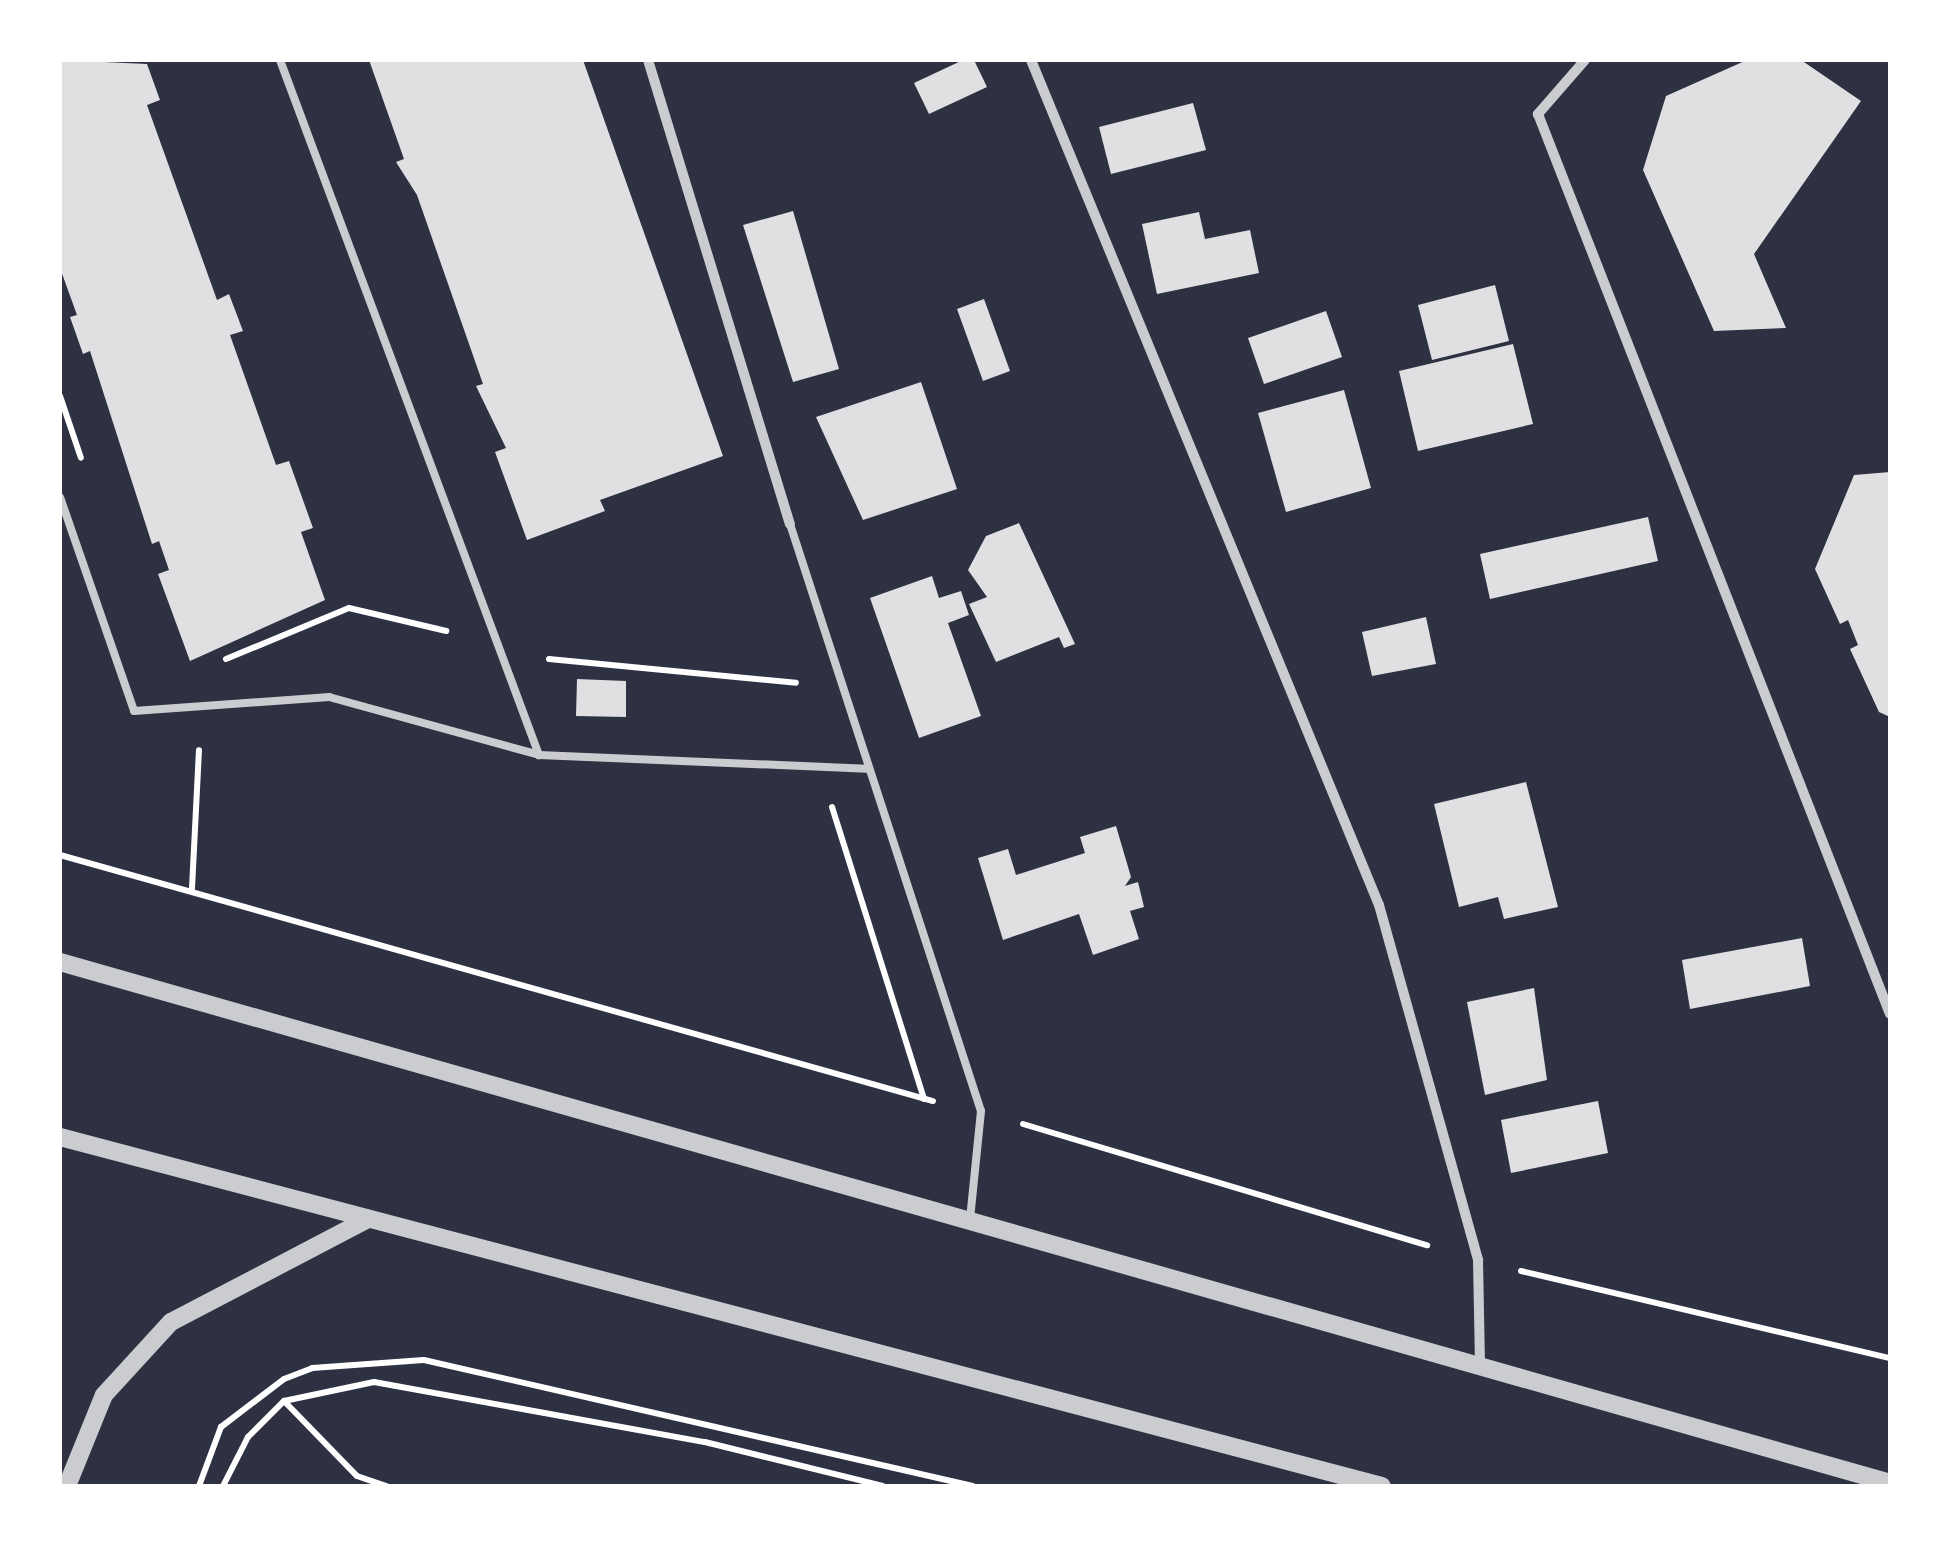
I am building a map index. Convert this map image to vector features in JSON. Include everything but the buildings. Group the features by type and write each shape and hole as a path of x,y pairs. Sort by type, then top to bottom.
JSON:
{"street":[{"path":"648,60 790,524"},
{"path":"1030,60 1379,905 1478,1260 1480,1364"},
{"path":"1586,60 1538,114 1890,1014"},
{"path":"60,962 1890,1483"},
{"path":"60,1137 1382,1486"},
{"path":"67,1486 104,1395 171,1322 366,1220"}],"lane":[{"path":"280,60 504,645 539,754"},
{"path":"60,498 134,711 186,710 269,695 329,696 539,754 818,762 867,769"},
{"path":"790,524 981,1111 970,1220"}],"path":[{"path":"210,665 348,608 546,658 801,684 818,762 924,1099"},
{"path":"186,710 201,757 192,888"},
{"path":"199,1486 222,1426 284,1379 312,1368 424,1360 974,1486"},
{"path":"222,1486 248,1437 284,1401 374,1382 422,1388 883,1486"},
{"path":"284,1401 367,1486"},
{"path":"357,1476 386,1486"}]}
